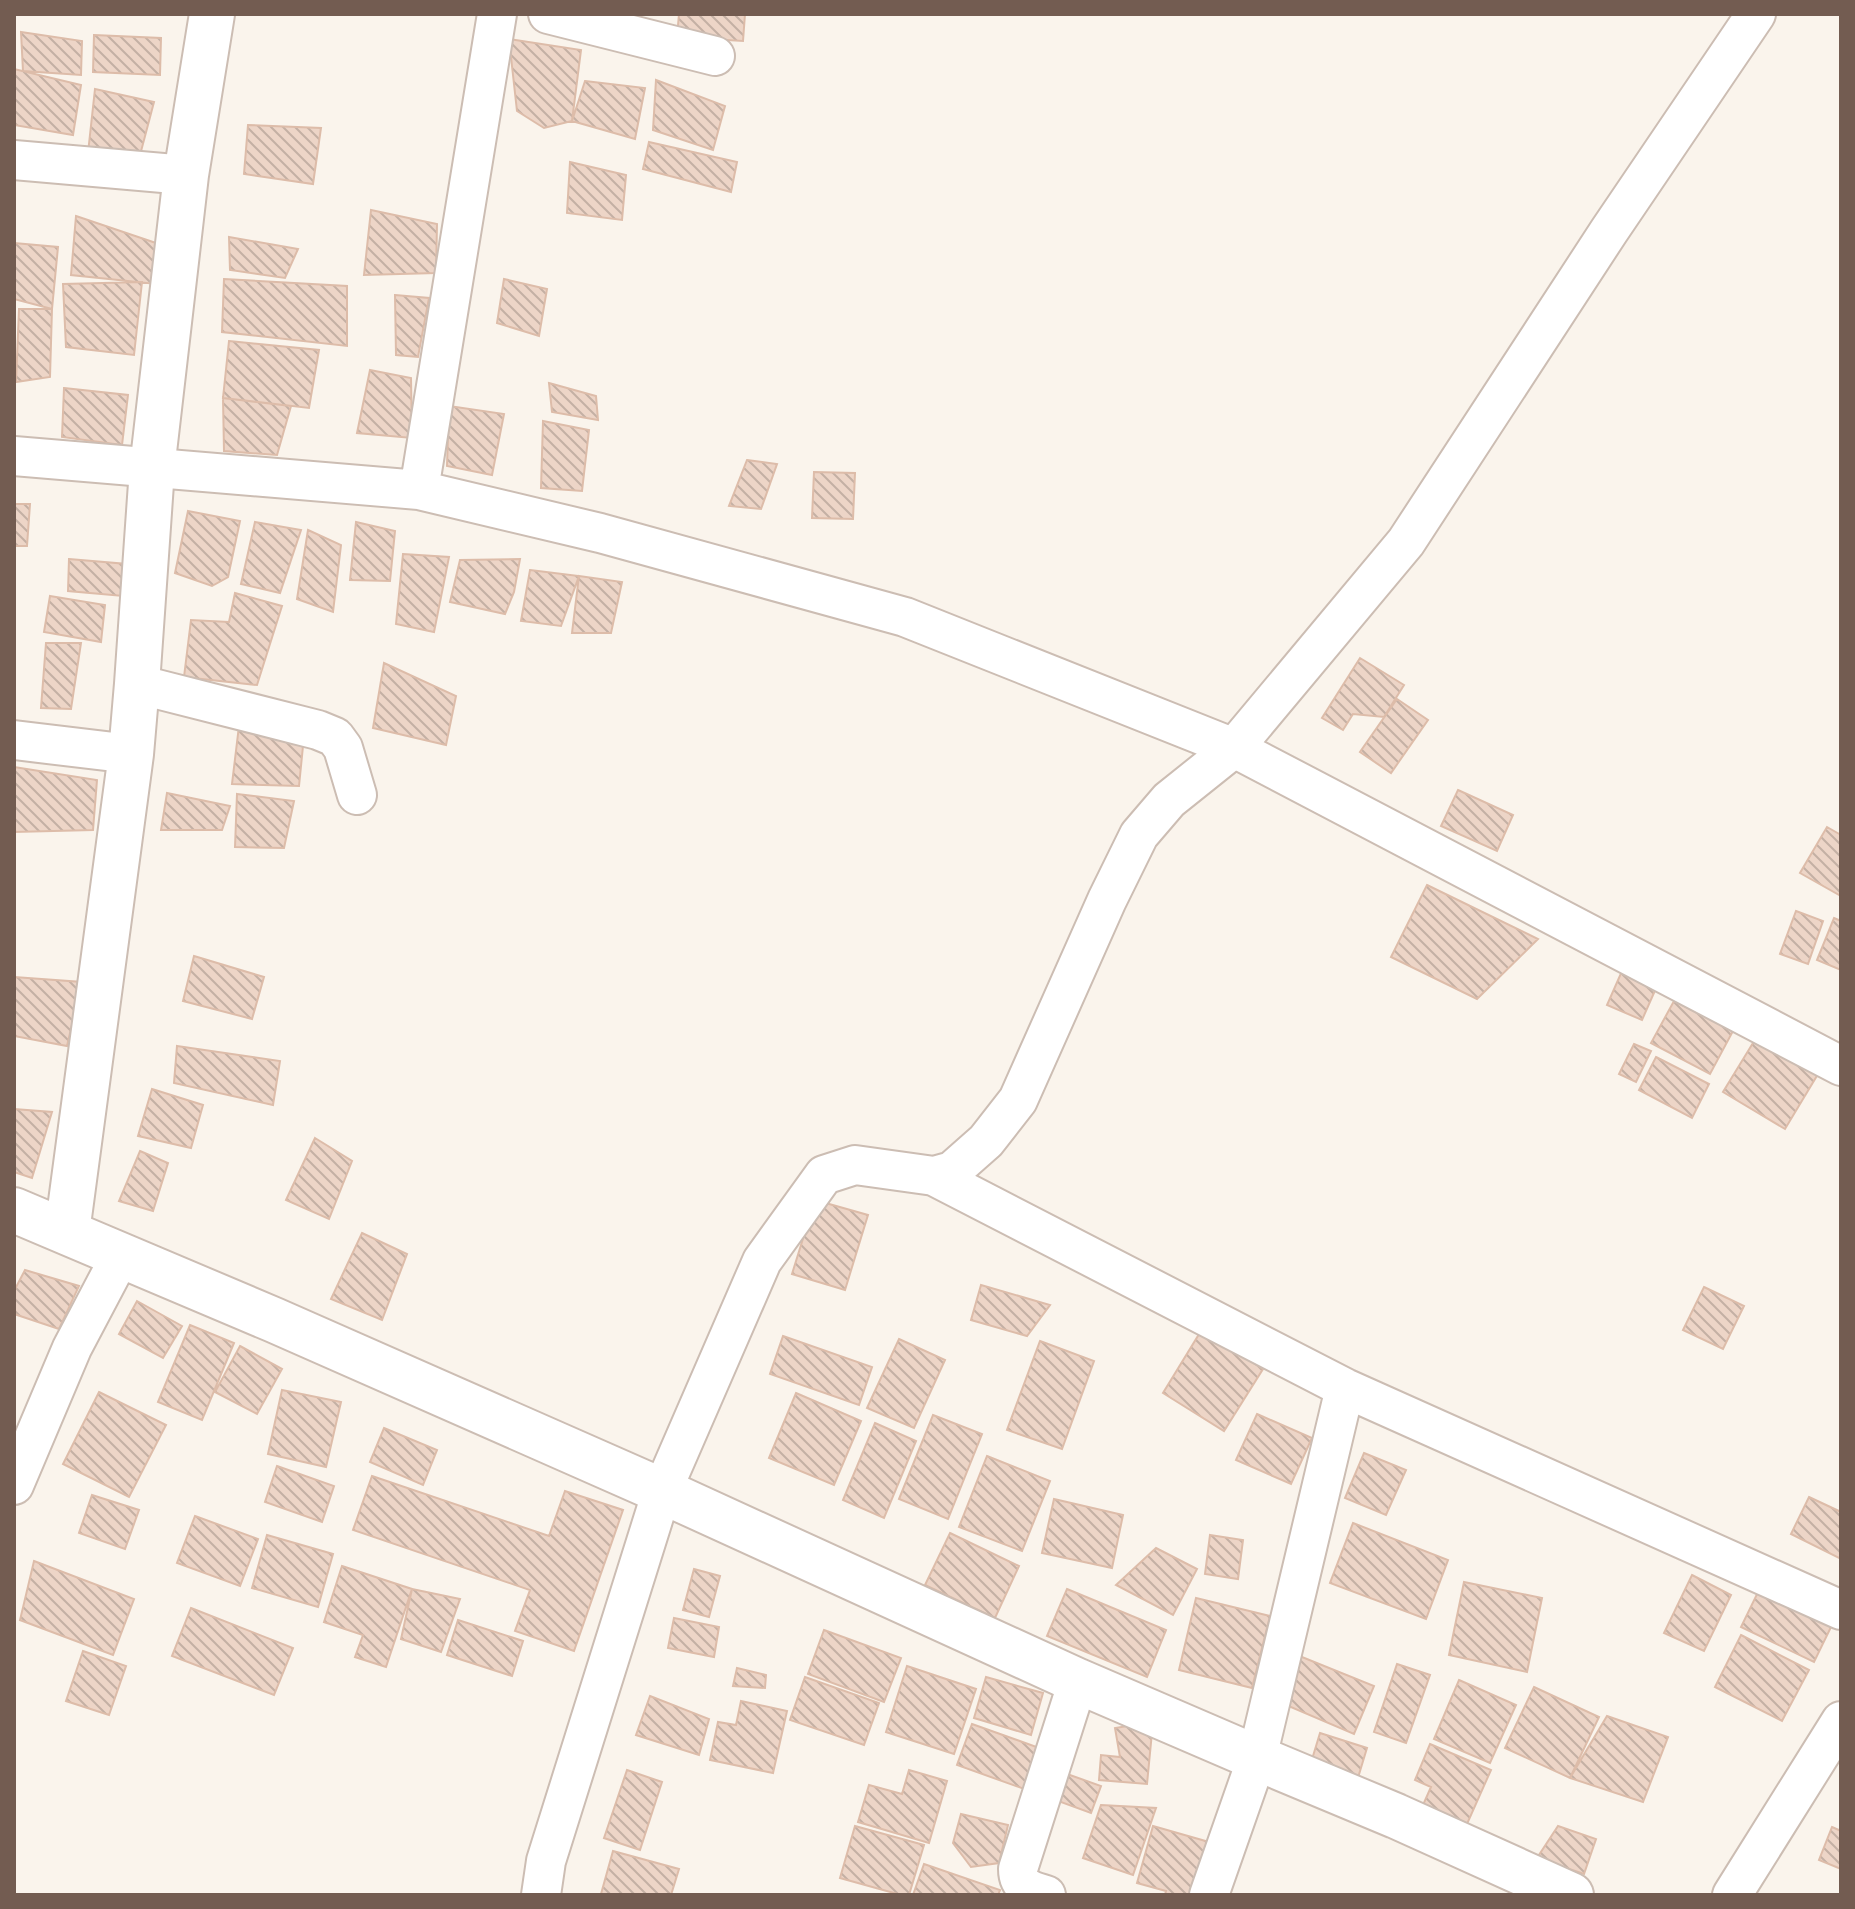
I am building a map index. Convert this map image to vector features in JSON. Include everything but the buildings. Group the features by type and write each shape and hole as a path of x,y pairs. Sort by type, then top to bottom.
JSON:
{"street":[{"path":"67,1232 131,754 152,469 186,175 212,14"},
{"path":"419,490 497,14"},
{"path":"548,14 715,56"},
{"path":"934,1176 952,1171 986,1141 1018,1100 1139,835 1169,800 1234,748 1406,542 1609,231 1756,14"},
{"path":"14,160 186,175"},
{"path":"14,456 419,490 600,533 905,617 1234,748 1841,1066"},
{"path":"137,684 335,737 343,748 357,795"},
{"path":"14,740 131,754"},
{"path":"541,1895 546,1861 662,1491 762,1261 824,1175 855,1165 934,1176 1345,1388 1841,1610"},
{"path":"14,1210 288,1326 662,1491 1078,1681 1396,1816 1571,1895"},
{"path":"14,1485 72,1348 121,1255"},
{"path":"1209,1895 1257,1758 1345,1388"},
{"path":"1046,1895 1022,1885 1018,1879 1018,1869 1078,1681"},
{"path":"1732,1895 1841,1721"}]}
